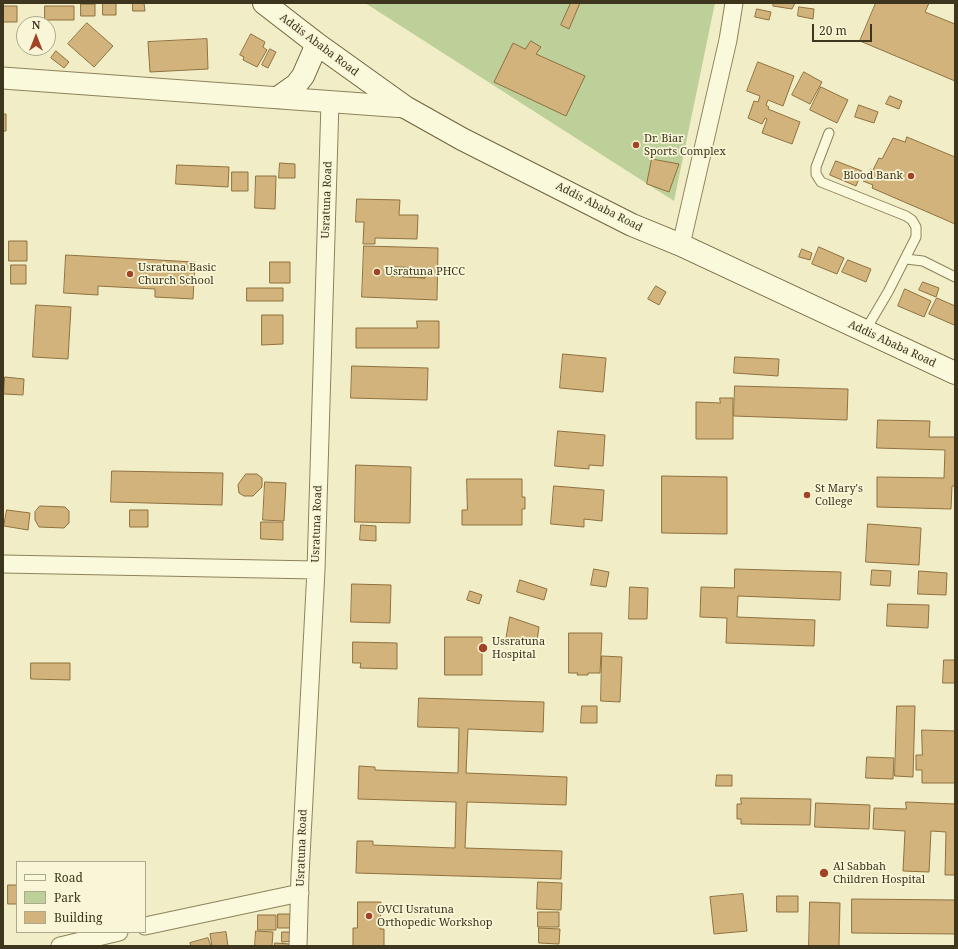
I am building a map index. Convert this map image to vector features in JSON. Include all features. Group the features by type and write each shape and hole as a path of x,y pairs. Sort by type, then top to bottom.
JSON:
{"main road":[{"name":"Addis Ababa Road","path":"264,3 316,44 405,107 485,151 632,225 681,245 864,332 955,373"},
{"path":"280,98 296,86 316,44"}],"street":[{"path":"681,245 728,40 734,3"},
{"path":"3,78 405,107"},
{"name":"Usratuna Road","path":"298,946 316,570 330,102"},
{"path":"3,564 316,570"},
{"path":"146,926 300,893"},
{"path":"60,946 77,944 116,933"}],"lane":[{"path":"829,133 816,167 816,174 821,182 906,216 912,220 916,227 916,237 906,259 864,332"},
{"path":"906,259 923,261 955,277"}],"green space":[{"name":"Dr. Biar Sports Complex","path":"365,3 715,3 674,201"}],"building":[{"path":"103,3 116,3 116,15 103,15"},
{"path":"133,3 144,3 145,11 133,11"},
{"path":"571,3 580,3 569,29 561,25"},
{"path":"774,3 795,3 792,9 773,6"},
{"path":"876,3 929,3 925,12 955,24 955,81 860,41"},
{"path":"81,4 95,4 95,16 81,16"},
{"path":"3,6 17,6 16,22 3,22"},
{"path":"45,6 74,6 74,20 56,20 56,16 45,16"},
{"path":"799,7 814,9 813,19 798,16"},
{"path":"757,9 771,12 769,20 755,17"},
{"path":"87,23 113,46 94,67 68,44"},
{"path":"251,34 265,42 263,47 267,50 257,67 243,60 244,57 240,55"},
{"path":"207,39 208,69 150,72 148,42"},
{"path":"531,41 541,47 536,54 585,76 566,116 494,82 513,43 525,49"},
{"path":"270,49 276,52 268,68 262,65"},
{"path":"56,51 69,62 64,68 51,58 52,56 56,56"},
{"path":"758,62 794,76 783,106 768,100 766,105 769,107 768,109 800,122 792,144 762,133 767,119 765,118 762,124 748,118 754,101 758,102 760,96 747,91"},
{"path":"804,72 822,82 810,104 792,95"},
{"path":"821,87 848,100 837,123 810,110"},
{"path":"890,96 902,101 899,109 886,104"},
{"path":"859,105 878,112 874,123 855,117"},
{"path":"3,114 6,114 6,131 3,131"},
{"name":"Blood Bank","path":"907,137 955,157 955,224 872,188 873,185 863,181 870,169 873,170 879,158 882,159 893,138 905,142"},
{"path":"652,159 679,164 669,192 647,184"},
{"path":"836,161 862,171 856,186 830,175"},
{"path":"280,163 295,164 295,178 279,178"},
{"path":"177,165 229,167 228,187 176,184"},
{"path":"232,172 248,172 248,191 232,191"},
{"path":"256,176 276,176 275,209 255,208"},
{"path":"357,199 400,200 399,215 418,215 417,239 375,238 375,244 363,244 364,222 356,222"},
{"path":"9,241 27,241 27,261 9,261"},
{"name":"Usratuna PHCC","path":"364,246 438,248 437,300 362,297","holes":["392,267 425,268 425,278 391,276"]},
{"path":"819,247 844,258 837,274 812,264"},
{"path":"802,249 812,253 810,260 799,257"},
{"name":"Usratuna Basic Church School","path":"66,255 195,262 193,299 155,297 155,289 98,286 98,295 64,293"},
{"path":"848,260 871,269 866,282 842,272"},
{"path":"270,262 290,262 290,283 270,283"},
{"path":"11,265 26,265 26,284 11,284"},
{"path":"392,267 425,268 425,278 391,276"},
{"path":"923,282 939,288 936,297 919,290"},
{"path":"656,286 666,292 659,305 648,299"},
{"path":"247,288 283,288 283,301 247,301"},
{"path":"905,289 931,301 924,317 898,306"},
{"path":"937,298 955,306 954,325 929,314"},
{"path":"36,305 71,307 68,359 33,357"},
{"path":"262,315 283,315 283,344 262,345"},
{"path":"417,321 439,321 439,348 356,348 356,328 417,328"},
{"path":"563,354 606,358 603,392 560,388"},
{"path":"735,357 779,359 778,376 734,373"},
{"path":"352,366 428,368 427,400 351,398"},
{"path":"5,377 24,379 23,395 4,394"},
{"path":"735,386 848,389 847,420 734,416"},
{"path":"720,398 733,398 733,439 696,439 696,402 720,403"},
{"path":"878,420 930,421 929,437 955,437 955,486 952,486 951,509 877,507 877,477 944,478 945,450 877,448"},
{"path":"558,431 605,435 603,466 589,465 589,469 555,466"},
{"path":"356,465 411,467 410,523 355,522"},
{"path":"112,471 223,473 222,505 111,502"},
{"path":"246,474 257,474 262,478 262,487 253,496 244,496 239,493 238,485"},
{"path":"662,476 727,477 727,534 662,533"},
{"path":"467,479 522,479 522,497 525,497 525,509 522,509 522,525 462,525 462,510 467,510"},
{"path":"265,482 286,483 284,521 263,520"},
{"path":"554,486 604,490 602,521 584,519 584,527 551,524"},
{"path":"40,506 65,507 69,511 69,523 64,528 39,527 35,520 35,512"},
{"path":"7,510 30,513 28,530 4,526"},
{"path":"130,510 148,510 148,527 130,527"},
{"path":"261,522 283,522 283,540 261,539"},
{"path":"868,524 921,528 919,565 866,562"},
{"path":"361,525 376,526 376,541 360,540"},
{"path":"594,569 609,572 606,587 591,585"},
{"path":"735,569 841,572 840,600 738,596 737,617 815,620 814,646 726,643 727,618 700,617 701,587 734,588"},
{"path":"872,570 891,571 890,586 871,585"},
{"path":"919,571 947,573 946,595 918,594"},
{"path":"520,580 547,589 544,600 517,592"},
{"path":"352,584 391,585 390,623 351,622"},
{"path":"630,587 648,588 647,619 629,619"},
{"path":"470,591 482,595 479,604 467,600"},
{"path":"888,604 929,605 928,628 887,626"},
{"path":"510,617 539,627 537,641 529,639 529,644 506,640"},
{"path":"569,633 602,633 600,673 577,675 578,673 569,673"},
{"path":"445,637 482,637 482,675 445,675"},
{"path":"353,642 397,643 397,669 360,668 361,663 353,663"},
{"path":"602,656 622,657 620,702 601,701"},
{"path":"944,660 955,660 955,683 943,683"},
{"path":"31,663 70,663 70,680 31,679"},
{"path":"419,698 544,702 543,732 468,729 466,773 567,777 566,805 467,802 465,848 562,851 561,879 356,873 357,841 373,841 373,845 455,848 456,802 358,799 359,766 375,767 375,770 458,773 459,728 418,727"},
{"path":"582,706 597,706 597,723 581,723"},
{"path":"897,706 915,706 913,777 895,776"},
{"path":"922,730 955,731 955,783 922,783 922,770 916,770 916,755 922,755"},
{"path":"867,757 894,758 893,779 866,778"},
{"path":"717,775 732,775 732,786 716,786"},
{"path":"741,798 811,799 810,825 741,824 741,819 737,819 737,804 741,804"},
{"path":"906,802 955,804 955,875 945,875 946,832 931,831 929,872 903,871 905,831 873,829 874,808 906,809"},
{"path":"816,803 870,805 869,829 815,827"},
{"path":"538,882 562,883 561,910 537,909"},
{"path":"8,885 16,885 16,904 8,904"},
{"path":"743,894 747,931 714,934 710,897"},
{"path":"777,896 798,896 798,912 777,912"},
{"path":"852,899 955,900 955,934 852,933"},
{"name":"OVCI Usratuna Orthopedic Workshop","path":"358,902 381,902 380,929 384,929 384,946 353,946 353,928 357,928"},
{"path":"810,902 840,903 839,946 809,946"},
{"path":"538,912 559,912 559,927 538,927"},
{"path":"278,914 290,914 290,928 278,928"},
{"path":"258,915 276,915 276,930 258,930"},
{"path":"539,928 560,929 559,944 539,943"},
{"path":"256,931 273,932 272,946 255,946"},
{"path":"226,932 228,946 212,946 210,934"},
{"path":"282,932 294,932 295,941 282,942"},
{"path":"208,938 211,946 191,946 190,943"},
{"path":"275,943 290,944 290,946 275,946"}],"place":[{"name":"Dr. Biar Sports Complex","path":"636,145"},
{"name":"Blood Bank","path":"911,176"},
{"name":"Usratuna PHCC","path":"377,272"},
{"name":"Usratuna Basic Church School","path":"130,274"},
{"name":"St Mary's College","path":"807,495"},
{"name":"Ussratuna Hospital","path":"483,648"},
{"name":"Al Sabbah Children Hospital","path":"824,873"},
{"name":"OVCI Usratuna Orthopedic Workshop","path":"369,916"}]}
